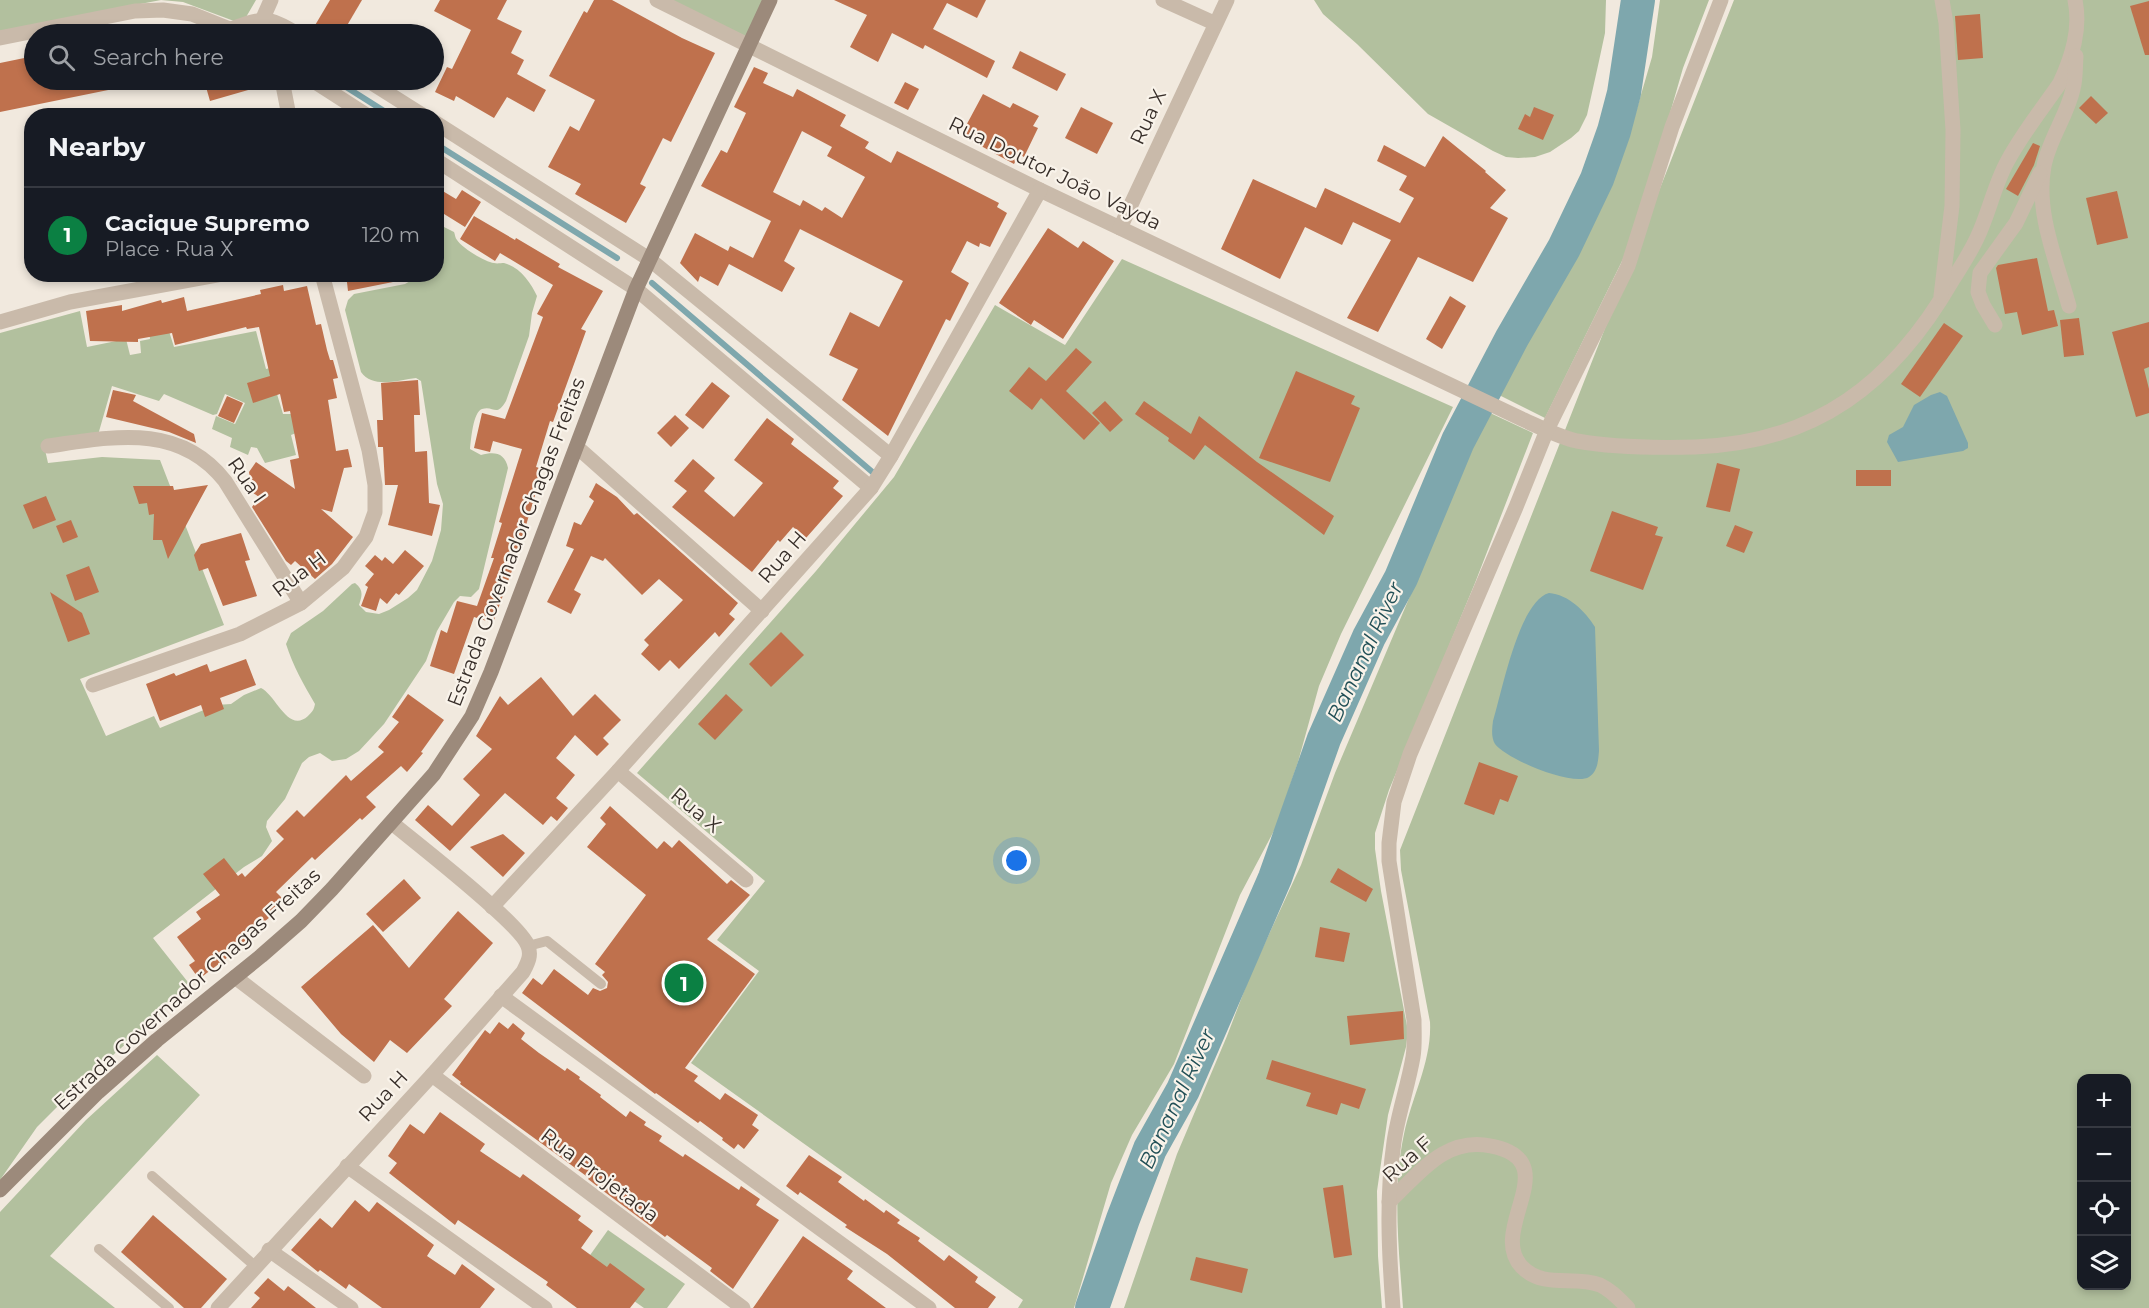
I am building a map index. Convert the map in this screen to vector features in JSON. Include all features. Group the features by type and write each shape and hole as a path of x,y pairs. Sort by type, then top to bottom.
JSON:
{"main road":[{"name":"Estrada Governador Chagas Freitas","path":"0,1190 98,1092 301,921 434,774 472,716 491,672 636,289 770,0"}],"street":[{"path":"260,24 271,0"},
{"name":"Rua Doutor João Vayda","path":"657,0 1040,190 1522,419 1561,436 1587,442 1651,447 1716,446 1768,437 1819,416 1868,387 1903,352 1940,303 1977,237 1995,185 2008,159 2063,76 2077,29"},
{"path":"1163,0 1214,23"},
{"name":"Rua X","path":"1120,228 1214,23 1227,0"},
{"path":"1393,1308 1389,1252 1389,1179 1394,1139 1413,1057 1414,1039 1414,1020 1389,861 1394,802 1410,754 1547,430 1628,266 1672,127 1721,0"},
{"path":"1940,303 1952,206 1953,130 1946,22 1942,0"},
{"path":"1995,325 1978,292 1980,273 2016,222 2044,165 2074,87 2077,11 2074,0"},
{"path":"73,24 135,12 163,10 192,14 216,24"},
{"path":"251,24 262,18"},
{"path":"262,18 273,24"},
{"path":"0,38 24,33"},
{"path":"284,90 287,108"},
{"path":"328,90 356,108"},
{"path":"384,90 412,108"},
{"path":"444,128 649,259 891,456"},
{"path":"444,165 636,289 871,488"},
{"path":"2044,165 2043,206 2069,306"},
{"name":"Rua H","path":"492,907 618,771 871,488 1040,190"},
{"path":"0,322 70,302 179,282"},
{"name":"Rua H","path":"93,686 240,634 301,603 330,580 363,542 374,520 377,504 369,450 324,282"},
{"name":"Rua I","path":"48,446 96,439 143,437 172,443 202,457 215,467 225,481 301,603"},
{"path":"577,447 762,610"},
{"name":"Rua X","path":"618,771 746,880"},
{"path":"392,823 492,907 524,938 528,946"},
{"name":"Rua H","path":"218,1308 432,1075 501,996 526,966 529,959 528,946"},
{"path":"236,977 364,1076"},
{"path":"501,996 928,1308"},
{"name":"Rua Projetada","path":"432,1075 743,1308"},
{"name":"Rua F","path":"1389,1202 1435,1158 1451,1148 1470,1144 1499,1147 1512,1152 1522,1160 1526,1172 1512,1251 1523,1268 1545,1280 1585,1281 1601,1286 1628,1308"},
{"path":"347,1166 545,1308"},
{"path":"270,1250 351,1308"}],"lane":[{"path":"528,946 547,941 601,984"},
{"path":"152,1176 255,1266"},
{"path":"99,1249 169,1308"}],"green space":[{"path":"0,0 161,0 36,24 24,24 24,26 0,31"},
{"path":"161,0 256,0 242,24 183,2"},
{"path":"670,0 765,0 747,37"},
{"path":"1314,0 1606,0 1605,33 1587,115 1579,131 1550,152 1535,157 1506,157 1428,114 1323,14"},
{"path":"1660,0 1709,0 1683,68 1648,190 1624,257 1545,418 1495,393 1591,227 1626,146 1652,57"},
{"path":"1734,0 2149,0 2149,1308 1403,1308 1397,1199 1400,1155 1407,1120 1425,1065 1430,1022 1401,870 1400,850"},
{"path":"444,227 454,232 456,238 469,251 490,262 504,263 515,268 528,281 537,296 529,336 506,401 500,409 486,408 479,411 473,427 470,449 481,455 499,454 507,463 508,468 479,589 471,597 460,596 454,602 437,631 426,661 384,724 359,751 346,759 332,761 320,753 309,757 302,763 285,799 267,821 266,827 272,841 262,856 244,867 153,938 191,986 77,1087 37,1127 0,1180 0,333 80,311 87,347 126,339 130,355 141,353 140,341 150,339 149,332 168,328 174,347 256,331 266,369 278,366 277,394 283,414 292,414 296,433 291,435 296,455 265,463 257,448 251,447 248,455 230,447 232,438 212,429 216,416 235,424 245,403 225,394 217,414 213,415 164,394 159,401 112,386 98,435 43,441 48,463 102,457 160,460 224,625 80,679 106,736 154,716 160,728 216,705 231,704 244,695 261,688 288,717 301,720 311,713 315,704 295,668 286,644 291,633 323,611 355,583 361,593 359,605 366,612 379,614 408,598 417,590 432,561 441,530 443,504 437,484 421,381 416,378 379,382 366,377 361,372 345,310 348,300 354,294 408,282 444,282"},
{"path":"1122,259 1453,407 1341,634 1319,686 1298,762 1276,827 1240,895 1174,1064 1132,1135 1111,1183 1074,1308 1018,1308 1023,1300 691,1063 759,971 717,940 765,881 637,773 816,571 894,477 995,305 1065,345"},
{"path":"1488,412 1533,433 1475,583 1389,790 1375,833 1381,891 1408,1031 1388,1115 1377,1191 1382,1308 1124,1308 1177,1154 1251,973 1301,865 1335,773"},
{"path":"157,1055 200,1095 50,1256 115,1308 0,1308 0,1212 86,1120"},
{"path":"608,1230 685,1284 667,1308 644,1308 583,1265"}],"water":[{"path":"1940,392 1947,396 1968,443 1968,448 1963,451 1898,462 1887,442 1889,435 1903,427 1914,405"},
{"path":"1549,593 1570,600 1595,627 1599,755 1594,772 1589,777 1581,779 1555,775 1525,764 1502,750 1495,744 1492,736 1493,721 1520,629 1538,600"}],"building":[{"path":"330,0 362,0 348,24 316,24"},
{"path":"440,0 507,0 497,19 522,31 511,53 524,60 517,74 546,90 534,112 507,97 494,118 456,96 454,101 435,92 444,90 444,73 447,67 452,69 471,30 434,11"},
{"path":"594,0 612,0 715,53 671,142 663,138 640,184 646,187 626,223 575,194 581,184 548,167 570,126 579,131 595,100 549,76 584,11 587,13"},
{"path":"834,0 986,0 977,18 947,3 933,29 995,61 987,78 925,45 923,49 892,33 878,62 850,47 867,15"},
{"path":"2149,1 2149,55 2145,55 2130,6"},
{"path":"1980,14 1983,58 1958,60 1955,16"},
{"path":"1020,51 1066,74 1057,91 1012,68"},
{"path":"24,58 24,90 108,90 0,112 0,63"},
{"path":"754,67 768,73 763,83 793,97 797,89 846,115 840,126 869,142 865,148 891,163 897,151 999,203 997,207 1007,213 990,247 980,243 979,247 967,241 951,272 969,283 950,321 946,319 888,436 842,400 858,369 829,355 850,312 879,327 903,281 800,229 784,261 795,268 782,292 729,264 718,286 700,276 698,282 680,263 695,233 728,251 730,246 753,258 771,221 701,186 721,150 727,153 746,113 734,107","holes":["802,131 832,147 827,156 865,177 842,218 825,207 822,211 803,200 800,206 773,192"]},
{"path":"905,82 919,89 908,110 894,103"},
{"path":"207,90 248,90 210,101"},
{"path":"983,94 1010,108 1013,103 1039,116 1033,126 1038,128 1024,157 1019,154 1014,164 961,135"},
{"path":"2091,96 2108,113 2096,124 2079,108"},
{"path":"1081,107 1113,123 1097,154 1065,138"},
{"path":"1534,107 1554,115 1543,140 1518,129 1525,114 1530,117"},
{"path":"1443,136 1506,190 1490,208 1508,218 1473,282 1418,257 1378,332 1347,318 1391,240 1353,222 1342,245 1305,227 1280,279 1221,249 1253,179 1316,208 1325,188 1400,223 1414,198 1399,190 1407,176 1377,161 1384,145 1425,167"},
{"path":"2033,143 2040,146 2034,165 2018,196 2006,189"},
{"path":"462,190 481,202 465,227 444,214 444,192 456,199"},
{"path":"2117,191 2128,238 2097,245 2086,198"},
{"path":"474,216 515,240 516,238 560,264 558,267 603,291 581,329 586,331 553,422 550,421 536,467 543,469 514,565 493,623 474,617 454,674 430,666 441,630 447,633 457,601 477,606 494,558 491,558 502,523 499,522 522,449 493,441 490,452 474,448 482,413 505,419 543,317 537,314 553,285 500,253 495,261 460,239"},
{"path":"1048,228 1078,248 1083,241 1114,261 1063,339 1034,320 1031,325 999,303"},
{"path":"2037,258 2048,311 2054,310 2058,326 2022,335 2017,312 2005,314 1996,268 1998,265"},
{"path":"347,282 393,282 348,291"},
{"path":"283,285 284,291 307,286 316,325 321,324 330,360 333,360 338,378 333,379 337,398 328,400 336,451 348,449 352,467 344,468 332,512 321,509 353,537 332,564 315,579 295,561 291,565 286,561 252,507 259,497 236,481 250,479 249,472 256,462 295,489 290,460 299,458 290,411 284,412 280,394 253,403 247,383 270,376 259,327 247,329 246,327 175,345 172,333 138,339 138,342 90,341 86,311 122,305 122,311 161,300 162,303 184,297 187,311 261,294 260,290"},
{"path":"1450,296 1466,306 1442,349 1426,339"},
{"path":"2079,318 2084,355 2064,357 2060,320"},
{"path":"2149,322 2149,367 2144,369 2149,389 2149,413 2136,417 2112,332"},
{"path":"1944,323 1963,336 1920,397 1901,384"},
{"path":"1076,348 1092,362 1066,391 1100,423 1084,440 1041,398 1032,410 1009,391 1029,367 1046,381"},
{"path":"1296,371 1355,396 1351,404 1360,408 1330,482 1259,458"},
{"path":"418,380 420,415 414,415 415,452 427,451 429,503 440,505 432,536 388,525 398,485 385,485 383,447 378,447 377,420 383,420 381,383"},
{"path":"712,382 730,396 703,429 685,415"},
{"path":"113,390 136,395 133,401 194,434 196,443 169,432 106,417"},
{"path":"227,396 243,403 234,423 218,416"},
{"path":"1105,401 1123,420 1110,432 1092,413"},
{"path":"1144,401 1191,434 1199,416 1257,462 1334,516 1324,535 1205,445 1194,460 1168,441 1169,438 1135,414"},
{"path":"675,415 689,428 671,447 657,433"},
{"path":"767,418 794,439 791,444 839,481 833,488 843,496 806,538 793,527 780,542 778,540 752,572 672,507 687,491 674,481 693,459 715,478 704,491 734,517 763,483 734,460"},
{"path":"1717,463 1740,469 1730,512 1706,507"},
{"path":"1856,470 1891,470 1891,486 1856,486"},
{"path":"596,483 617,497 634,515 637,513 738,603 729,614 735,619 719,637 715,632 679,669 670,660 659,671 641,654 649,645 644,640 683,600 659,579 642,595 605,558 603,561 591,556 574,590 581,594 571,614 547,602 574,549 566,546 574,522 581,525 594,501 589,497"},
{"path":"208,485 168,559 162,540 153,540 154,514 149,515 147,503 139,504 133,486 173,486 174,490"},
{"path":"46,496 56,520 33,529 23,505"},
{"path":"1612,511 1658,527 1655,535 1663,537 1643,590 1590,571"},
{"path":"71,520 78,537 63,543 56,526"},
{"path":"1735,525 1753,532 1744,553 1726,546"},
{"path":"241,533 250,560 245,561 257,596 223,606 208,568 199,571 194,555 201,544"},
{"path":"405,550 424,566 399,595 396,593 387,604 380,598 376,611 361,606 368,587 365,585 374,574 365,566 375,555 382,561 385,557 393,564"},
{"path":"89,566 99,592 75,601 66,575"},
{"path":"50,592 82,613 90,634 68,642"},
{"path":"781,632 804,655 771,687 749,664"},
{"path":"246,659 256,685 220,698 224,709 205,717 201,705 160,721 146,684 207,664 210,672"},
{"path":"541,677 573,716 595,694 621,720 603,738 609,744 597,756 575,735 556,758 575,775 556,798 568,808 557,821 551,816 543,825 505,793 450,851 415,820 428,805 452,826 480,795 463,779 492,749 476,736 500,696 508,705"},
{"path":"408,694 444,720 421,752 423,753 407,772 401,766 366,797 376,807 362,820 360,818 315,860 312,857 276,892 284,900 273,911 275,913 249,934 253,938 199,979 189,965 195,961 177,937 201,919 196,912 220,895 203,874 224,858 238,876 242,873 245,877 284,839 276,831 297,810 304,817 346,775 351,781 384,752 378,747 399,722 392,717"},
{"path":"726,694 743,710 715,740 698,724"},
{"path":"1479,762 1518,776 1508,802 1500,799 1494,815 1464,804"},
{"path":"610,806 657,849 664,841 672,848 679,840 727,884 731,880 750,895 707,939 755,974 685,1068 698,1076 694,1081 720,1100 725,1093 758,1115 752,1125 759,1130 744,1149 738,1144 734,1149 700,1121 698,1123 655,1094 522,993 533,978 542,985 554,969 588,995 593,988 600,991 607,988 608,982 602,975 605,972 595,964 646,895 587,847 606,824 600,818"},
{"path":"503,834 525,853 503,877 470,847"},
{"path":"1338,868 1373,889 1366,902 1330,882"},
{"path":"404,879 421,898 383,932 366,914"},
{"path":"458,911 493,943 444,999 452,1006 407,1053 390,1040 374,1062 341,1034 301,987 373,925 409,968"},
{"path":"1320,927 1350,933 1344,962 1315,957"},
{"path":"1403,1011 1404,1039 1350,1045 1347,1016"},
{"path":"499,1022 508,1029 513,1023 525,1033 521,1039 539,1053 565,1071 567,1068 580,1077 579,1079 626,1117 630,1111 646,1122 644,1125 662,1136 659,1141 683,1157 685,1154 739,1190 741,1186 760,1199 756,1205 779,1220 733,1289 710,1271 712,1268 667,1235 665,1237 589,1178 460,1084 461,1082 452,1075 485,1030 490,1034"},
{"path":"1272,1060 1366,1089 1359,1109 1341,1103 1337,1115 1306,1106 1311,1093 1266,1079"},
{"path":"440,1112 485,1144 480,1151 520,1178 523,1174 581,1216 578,1220 593,1231 581,1248 607,1267 610,1263 645,1289 630,1308 577,1308 546,1285 548,1282 458,1220 455,1225 389,1173 397,1163 388,1156 410,1124 424,1134"},
{"path":"809,1155 842,1177 838,1182 864,1201 865,1199 884,1213 886,1210 900,1220 897,1223 920,1238 918,1241 944,1261 949,1255 978,1277 975,1282 996,1297 988,1308 955,1308 887,1254 845,1227 847,1225 800,1192 798,1195 786,1186"},
{"path":"1343,1185 1352,1255 1334,1258 1323,1188"},
{"path":"355,1200 369,1212 377,1202 434,1245 427,1256 455,1275 462,1264 495,1289 480,1308 382,1308 349,1284 346,1289 320,1270 318,1272 291,1250 320,1218 332,1228"},
{"path":"153,1215 227,1279 201,1308 184,1308 121,1252"},
{"path":"803,1236 853,1271 847,1279 886,1308 753,1308"},
{"path":"1196,1257 1248,1269 1242,1293 1190,1280"},
{"path":"268,1278 284,1291 288,1286 316,1308 251,1308 260,1298 254,1293"}],"waterway":[{"name":"Bananal River","path":"1092,1308 1150,1149 1183,1090 1275,878 1324,739 1369,637 1401,578 1458,441 1512,338 1564,248 1597,179 1614,131 1624,93 1638,0"},
{"path":"351,90 379,108"},
{"path":"444,149 617,258"},
{"path":"652,283 877,476"}],"place":[{"name":"Cacique Supremo","path":"684,983"}]}
